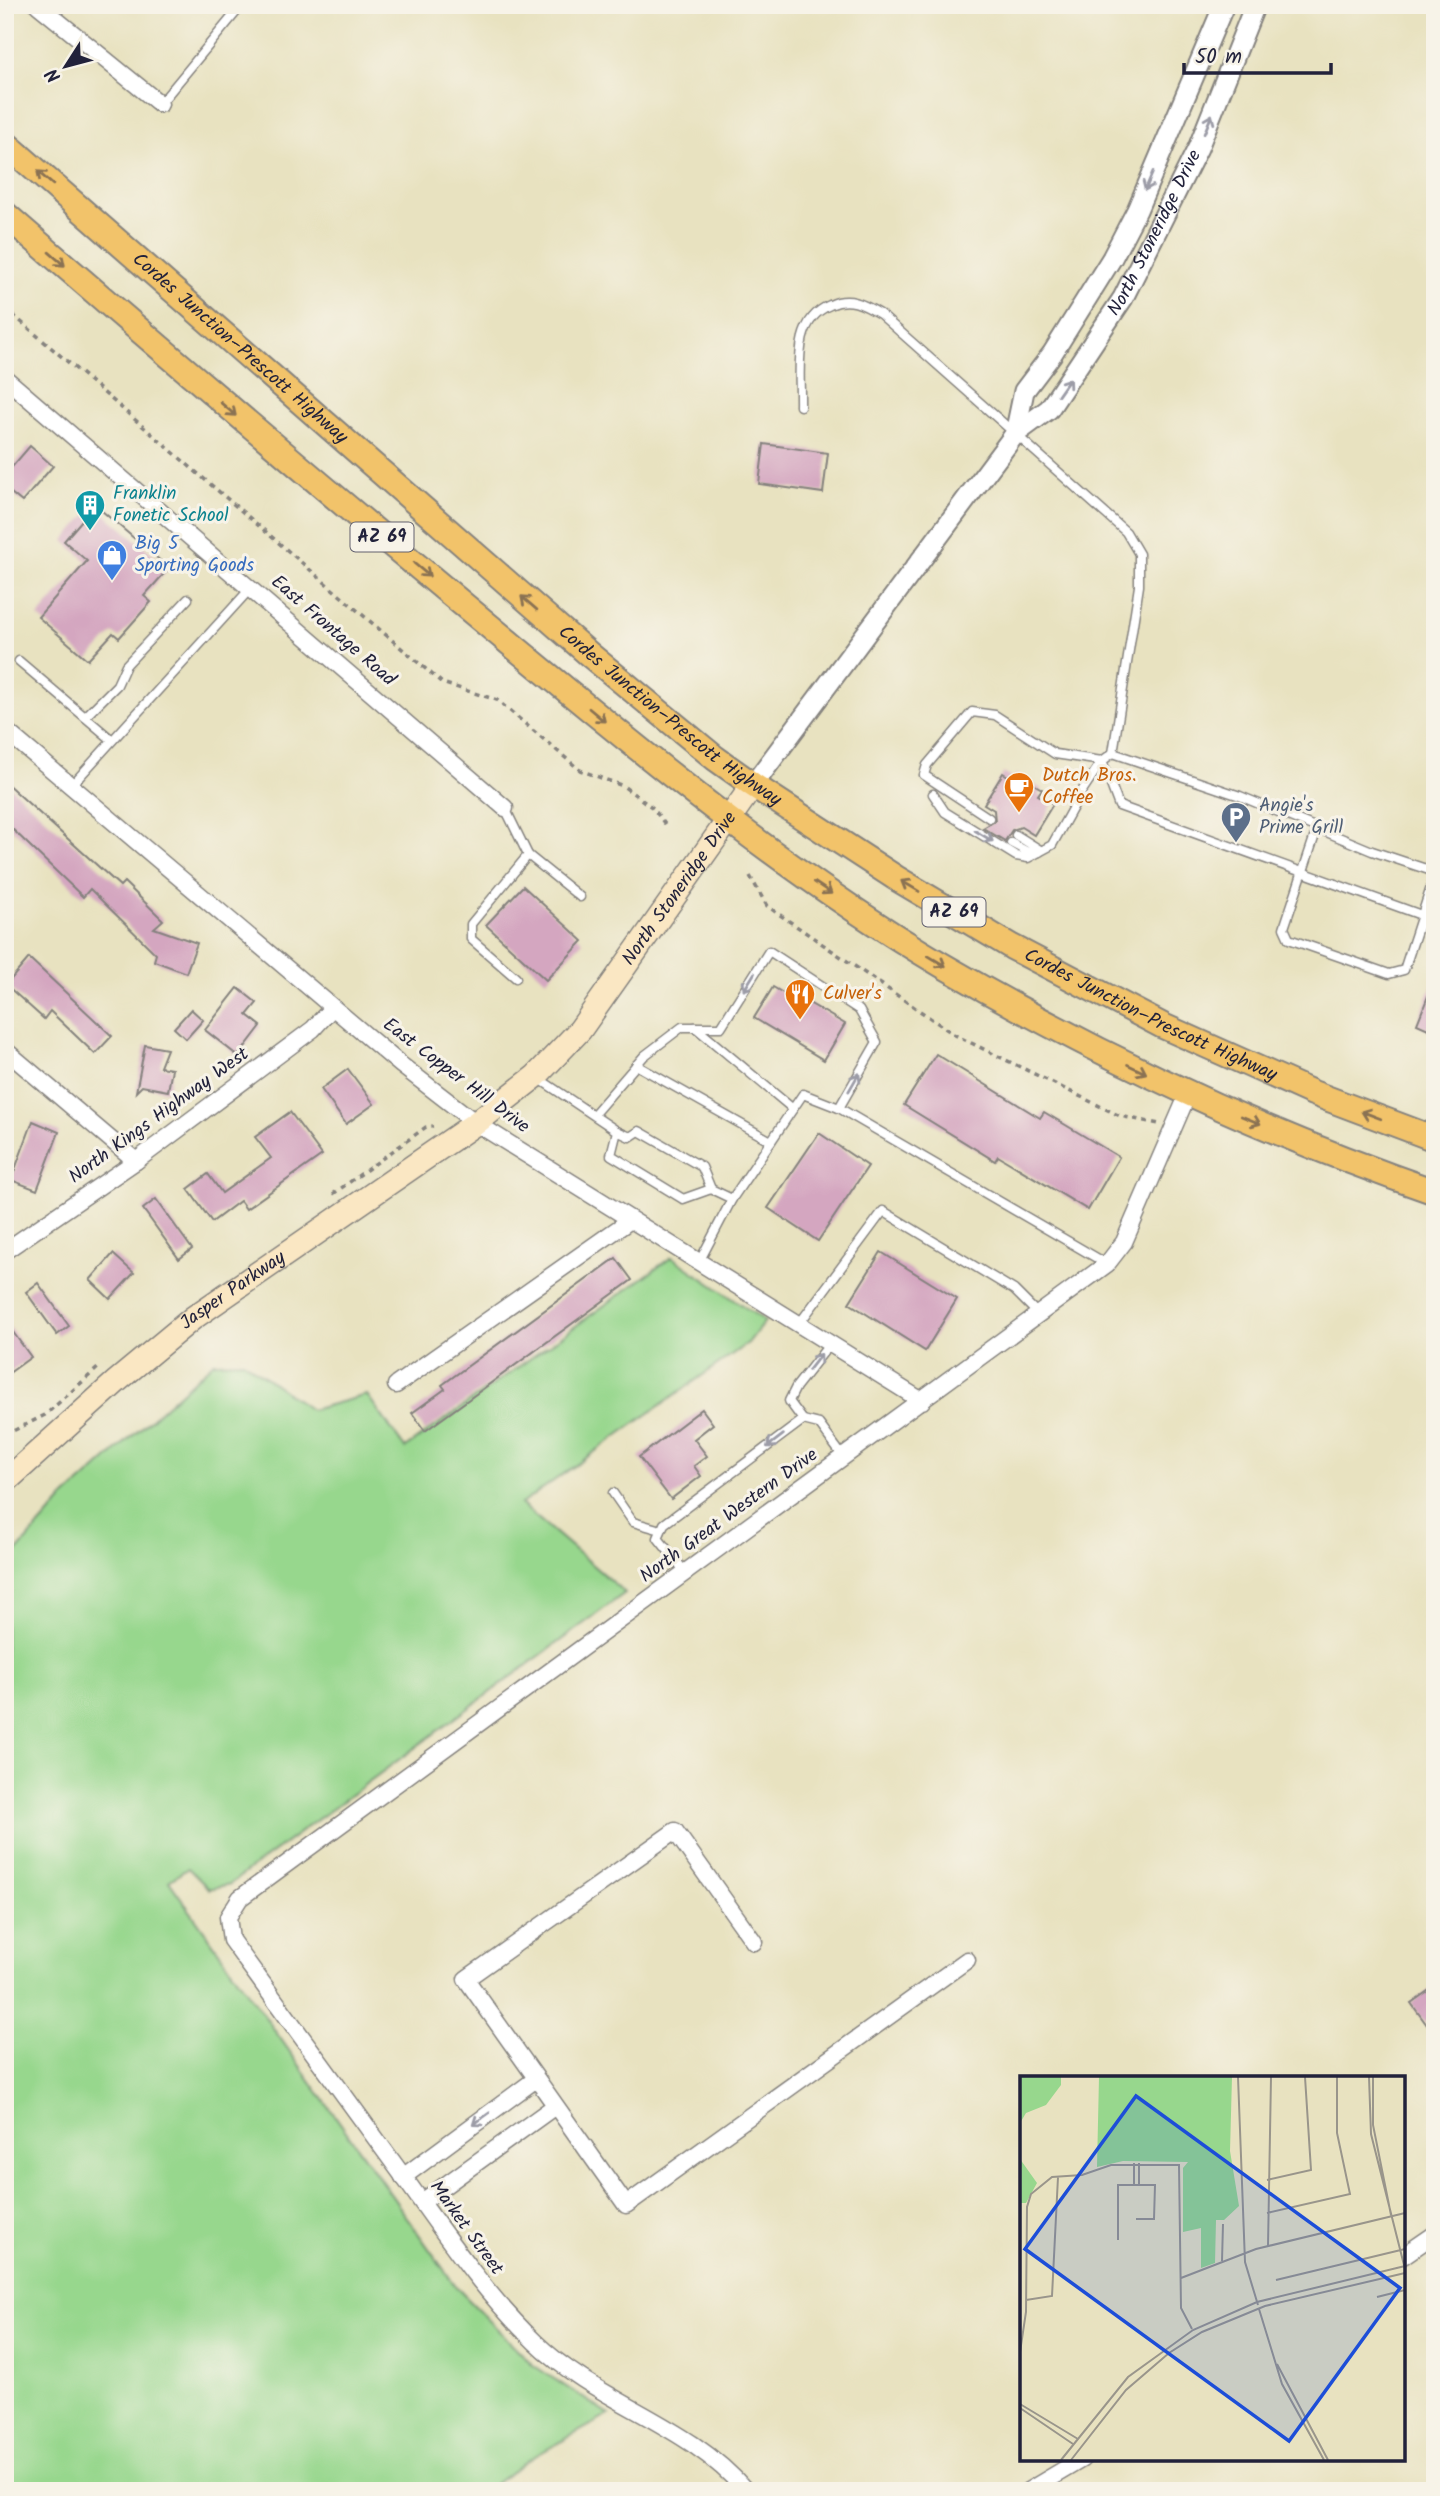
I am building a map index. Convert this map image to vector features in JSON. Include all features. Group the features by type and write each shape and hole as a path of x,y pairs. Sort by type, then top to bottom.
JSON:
{"main road":[{"name":"Cordes Junction–Prescott Highway","path":"5,143 590,656 715,758 753,785 896,878 1012,947 1163,1026 1313,1093 1435,1139"},
{"name":"AZ 69","path":"5,214 256,433 728,822 940,964 1060,1031 1188,1094 1435,1192"},
{"name":"North Stoneridge Drive","path":"476,1123 536,1076 580,1030 753,785"},
{"name":"Jasper Parkway","path":"5,1482 117,1381 193,1318 476,1123"}],"street":[{"path":"38,5 160,104"},
{"name":"North Stoneridge Drive","path":"1015,434 1024,391 1052,354 1112,258 1137,210 1224,5"},
{"name":"North Stoneridge Drive","path":"753,785 1015,434 1049,408 1123,298 1198,148 1255,5"},
{"name":"East Frontage Road","path":"5,378 505,808"},
{"name":"East Copper Hill Drive","path":"5,730 332,1008 476,1123 798,1327 922,1401"},
{"name":"North Kings Highway West","path":"5,1251 136,1161 313,1029 332,1008"},
{"path":"5,1049 136,1161"},
{"name":"North Great Western Drive","path":"228,1917 240,1898 1107,1264 1124,1242 1188,1094"},
{"path":"396,1385 629,1221"},
{"path":"754,1942 675,1831 466,1979 626,2205 967,1961"},
{"name":"Market Street","path":"228,1917 231,1940 486,2290 536,2343 583,2382 693,2441 730,2472 746,2491"},
{"path":"403,2177 536,2079"},
{"path":"422,2202 555,2106"},
{"path":"1405,2255 1435,2234"},
{"path":"1028,2491 1079,2461"},
{"path":"1426,2491 1435,2485"}],"lane":[{"path":"160,104 242,5"},
{"path":"800,407 802,337 808,321 820,309 840,300 860,302 880,314 1126,531 1139,554 1139,586 1113,753 1102,761 1052,845 1028,858 1016,856 945,812 933,794"},
{"path":"71,786 251,588"},
{"path":"85,717 117,685 126,665 188,599"},
{"path":"19,661 112,740"},
{"path":"989,818 924,775 927,765 972,712 995,715 1055,754 1102,761"},
{"path":"1113,753 1240,796 1435,874 1404,970 1390,974 1289,939 1284,928 1317,829"},
{"path":"1102,761 1119,806 1435,920"},
{"path":"505,808 528,855 580,897"},
{"path":"1014,839 1042,852"},
{"path":"516,978 471,939 471,924 528,855"},
{"path":"594,1114 636,1065 682,1027 721,1027 769,951 859,1010 877,1042 839,1108"},
{"path":"695,1027 793,1109"},
{"path":"636,1065 771,1141"},
{"path":"536,1076 617,1131 630,1137 639,1131 702,1167 711,1189 732,1199"},
{"path":"698,1264 732,1199 803,1094 839,1108 1107,1264"},
{"path":"617,1131 611,1155 683,1199 711,1189"},
{"path":"798,1327 883,1211 1014,1290 1039,1315"},
{"path":"829,1345 796,1387 789,1401 803,1420 819,1424 844,1458"},
{"path":"686,1573 658,1538 664,1524 803,1420"},
{"path":"613,1493 633,1522 661,1530"}],"path":[{"path":"5,307 442,684 497,700 580,770 623,786 653,808 667,827"},
{"path":"750,876 767,906 954,1035 1120,1116 1175,1125"}],"green space":[{"path":"672,1257 765,1321 748,1343 521,1504 625,1593 230,1884 209,1889 188,1868 169,1881 457,2288 533,2365 609,2415 526,2461 485,2491 5,2491 5,1565 64,1498 214,1362 243,1361 311,1410 367,1395 405,1448"}],"building":[{"path":"764,444 828,453 823,493 759,484"},
{"path":"30,446 53,466 22,502 5,488 5,475"},
{"name":"Big 5 Sporting Goods","path":"95,505 169,568 144,596 151,602 119,638 113,633 88,660 38,617 87,561 64,541"},
{"name":"Dutch Bros. Coffee","path":"1003,773 1013,779 1016,774 1042,789 1038,795 1053,804 1034,835 1021,827 1012,830 1005,841 983,828 995,821 994,810 984,804"},
{"path":"5,782 120,886 124,882 163,920 154,928 197,943 186,973 154,961 156,954 90,889 83,897 5,822"},
{"path":"523,886 583,941 546,980 486,925"},
{"path":"29,958 112,1036 95,1054 50,1011 44,1019 6,985"},
{"path":"1435,982 1435,1032 1417,1024"},
{"name":"Culver's","path":"773,987 805,1006 807,1002 845,1024 824,1060 754,1018"},
{"path":"238,988 257,1003 247,1015 261,1026 238,1056 205,1030"},
{"path":"191,1009 203,1020 186,1039 174,1028"},
{"path":"145,1045 167,1049 160,1067 172,1069 168,1091 142,1086 136,1092"},
{"path":"936,1054 1040,1118 1044,1112 1119,1157 1088,1210 998,1156 995,1161 904,1105"},
{"path":"348,1069 374,1104 346,1124 321,1089"},
{"path":"290,1112 322,1155 246,1209 240,1201 212,1222 188,1189 208,1174 222,1193 271,1158 255,1137"},
{"path":"33,1121 59,1132 37,1190 11,1180"},
{"path":"819,1133 868,1166 818,1241 768,1208"},
{"path":"156,1199 192,1249 179,1259 143,1209"},
{"path":"881,1252 957,1299 925,1351 849,1303"},
{"path":"113,1254 134,1273 110,1299 90,1280"},
{"path":"616,1258 632,1280 425,1431 412,1413 445,1389 442,1385"},
{"path":"38,1283 69,1326 57,1335 26,1292"},
{"path":"5,1321 31,1357 5,1376"},
{"path":"702,1409 713,1424 694,1439 707,1456 694,1466 701,1476 671,1499 639,1457"},
{"path":"1435,1986 1435,2036 1411,2003"}],"place":[{"name":"Franklin Fonetic School","path":"90,532"},
{"name":"Big 5 Sporting Goods","path":"112,582"},
{"name":"Dutch Bros. Coffee","path":"1019,814"},
{"name":"Angie's Prime Grill","path":"1236,844"},
{"name":"Culver's","path":"800,1021"}]}
